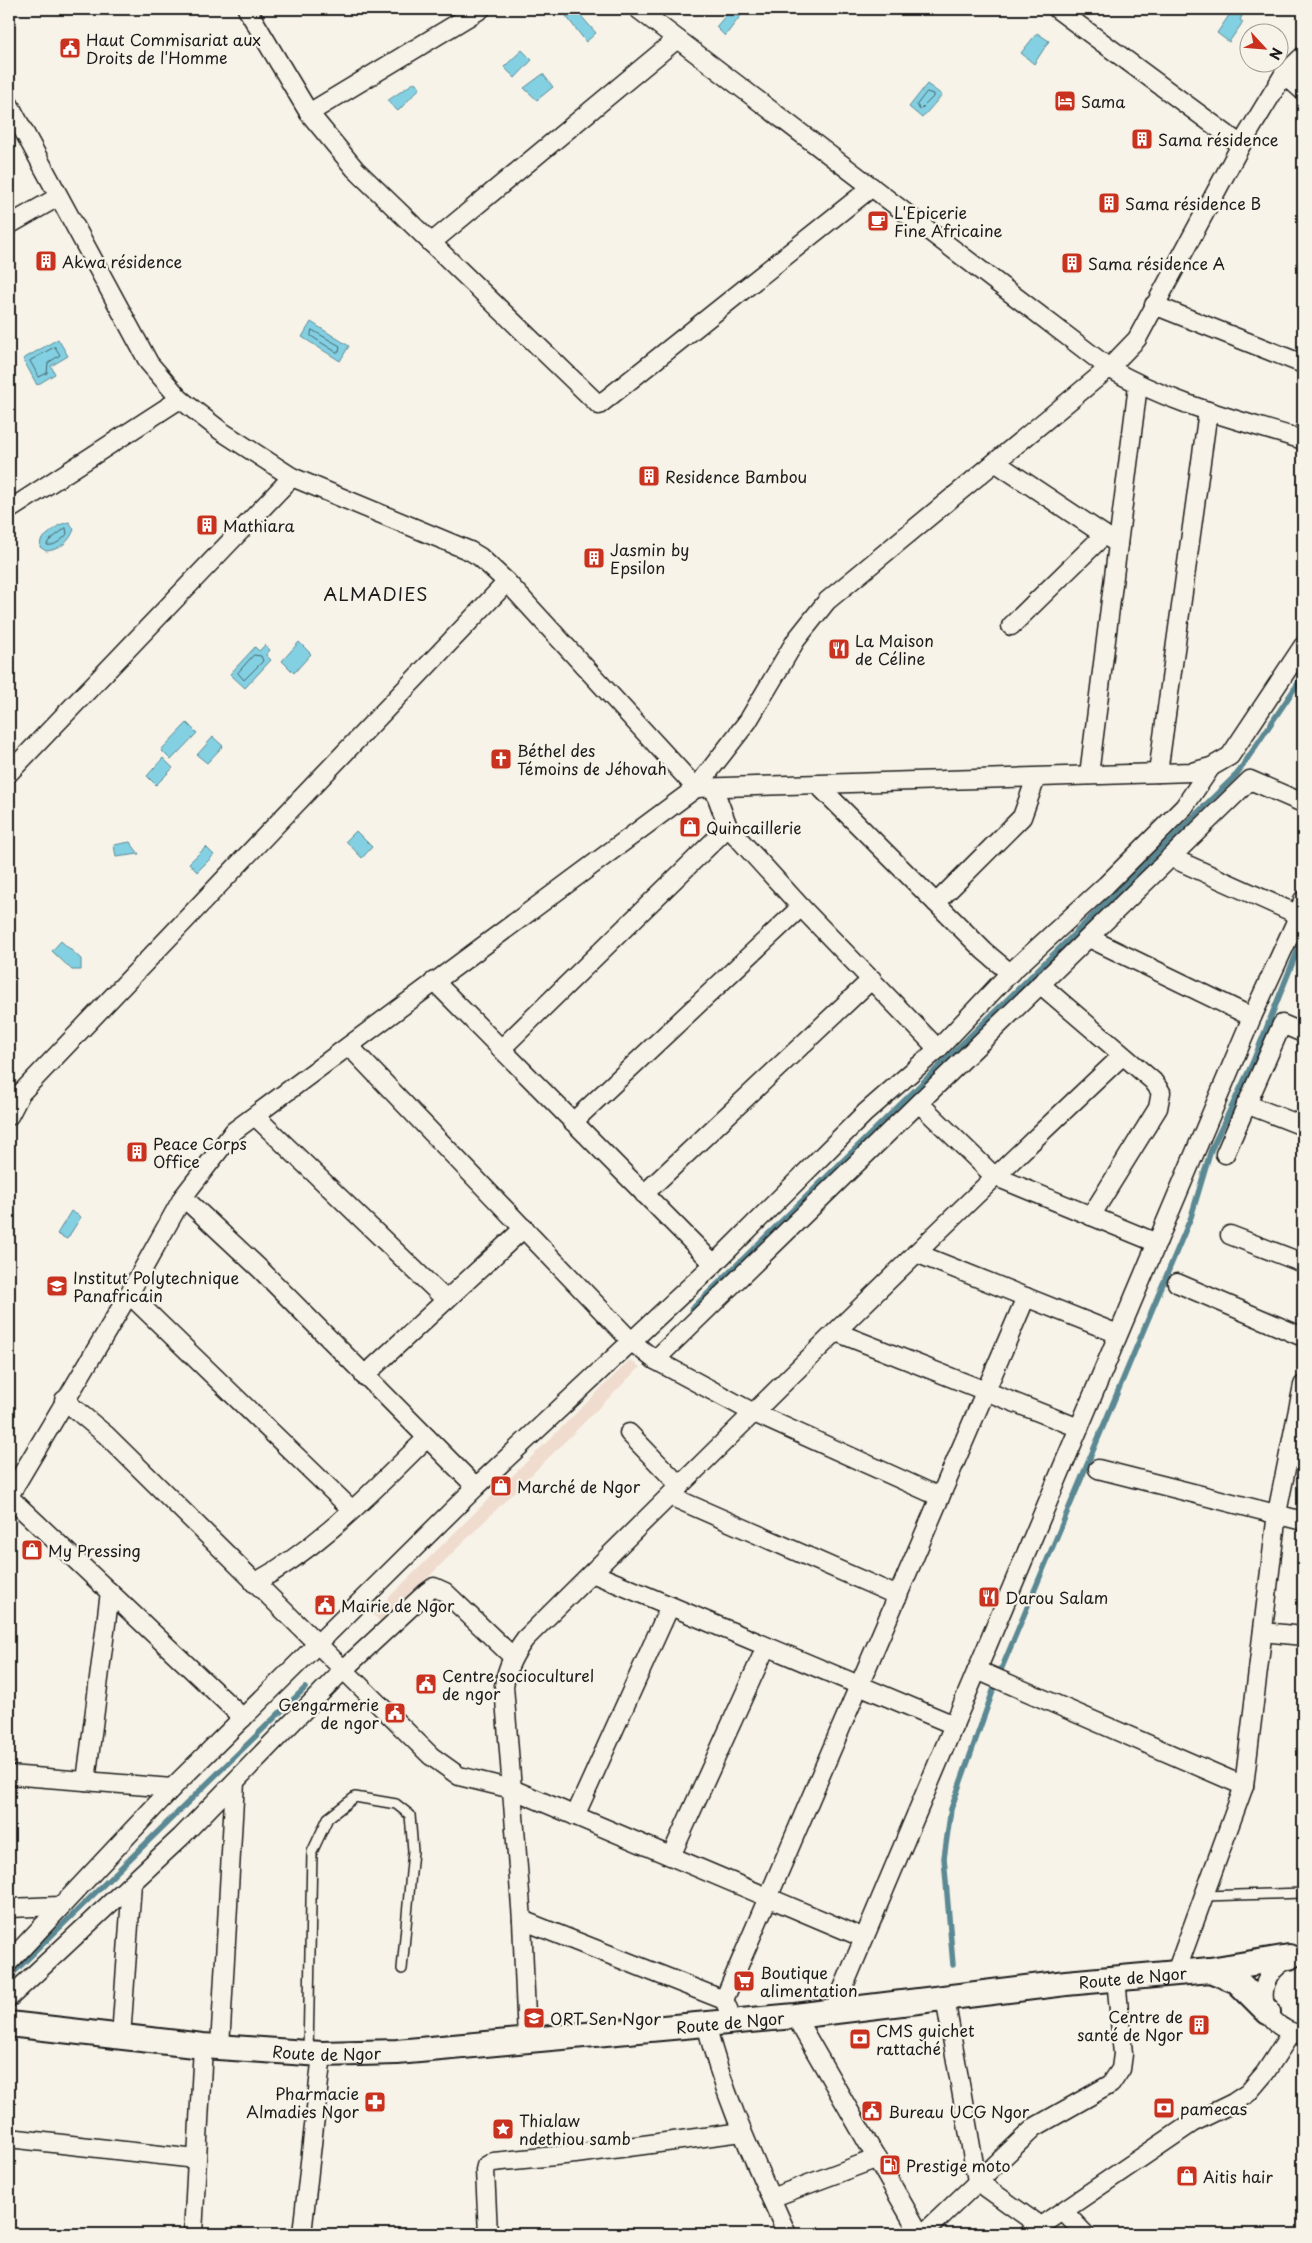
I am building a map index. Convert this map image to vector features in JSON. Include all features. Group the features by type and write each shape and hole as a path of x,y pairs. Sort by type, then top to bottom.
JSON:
{"street":[{"path":"247,9 309,113 355,169 599,405 872,188"},
{"path":"309,113 481,9"},
{"path":"638,9 1109,368 1138,385 1208,411 1303,440"},
{"path":"1057,9 1241,145"},
{"path":"431,243 677,39"},
{"path":"243,1718 9,1496 64,1400 129,1294 183,1197 234,1131 696,788 748,721 796,640 827,601 1109,368 1137,339 1241,145 1284,74 1303,56"},
{"path":"1284,74 1303,91"},
{"path":"9,104 150,364 180,399 221,431 292,477 470,551 480,557 507,582 696,788 714,789 1192,772 1210,767 1230,756 1303,646"},
{"path":"9,225 58,197"},
{"path":"1154,306 1303,364"},
{"path":"1089,776 1111,540 1138,385"},
{"path":"9,510 180,399"},
{"path":"1158,773 1208,411"},
{"path":"995,462 1111,540"},
{"path":"9,773 292,477"},
{"path":"1011,626 1111,540"},
{"path":"9,1116 22,1094 507,582"},
{"path":"9,1962 59,1906 172,1788 476,1487 714,1264 865,1113 938,1049 1010,973 1106,885 1184,807 1210,767"},
{"path":"936,903 1022,817 1036,778"},
{"path":"655,1360 1250,780 1303,803"},
{"path":"818,785 984,951 1010,973"},
{"path":"714,789 728,827 801,907 938,1049"},
{"path":"501,1049 728,827"},
{"path":"833,2012 954,1725 989,1676 1079,1428 1252,1017 1301,907 1170,857"},
{"path":"573,1122 801,907"},
{"path":"1090,938 1252,1017"},
{"path":"644,1194 872,979"},
{"path":"434,982 714,1264"},
{"path":"1040,984 1153,1081 1160,1092 1158,1108 1091,1216"},
{"path":"1224,1154 1282,1024 1303,1033"},
{"path":"349,1046 632,1342 655,1360 754,1413 940,1497"},
{"path":"527,2040 522,1920 504,1686 506,1672 513,1657 526,1639 592,1573 994,1176 1122,1056"},
{"path":"919,1102 994,1176 1156,1244"},
{"path":"1246,1104 1303,1126"},
{"path":"255,1116 446,1300"},
{"path":"183,1197 260,1269 476,1487"},
{"path":"364,1376 524,1228"},
{"path":"1230,1235 1303,1263"},
{"path":"916,1253 1118,1334"},
{"path":"1177,1283 1303,1337"},
{"path":"129,1294 352,1510"},
{"path":"724,2000 1026,1297"},
{"path":"836,1332 1079,1428"},
{"path":"1176,1972 1244,1786 1278,1514 1303,1385"},
{"path":"64,1400 106,1435 431,1756 459,1776 512,1789 864,1938"},
{"path":"629,1433 675,1491 898,1596"},
{"path":"254,1583 295,1559 352,1510 427,1438"},
{"path":"1098,1469 1303,1521"},
{"path":"592,1573 954,1725"},
{"path":"9,1998 132,1882 234,1782 344,1669 434,1587 445,1592 513,1657"},
{"path":"86,1781 110,1592"},
{"path":"575,1816 670,1606"},
{"path":"1263,1632 1303,1636"},
{"path":"671,1856 766,1647"},
{"path":"989,1676 1244,1786"},
{"path":"9,1775 172,1788"},
{"path":"193,2234 196,2159 211,2047 234,1782"},
{"path":"121,2037 132,1882"},
{"path":"9,1908 59,1906"},
{"path":"522,1920 724,2000 734,2022"},
{"path":"1268,2012 1264,1999 1265,1986 1270,1974 1278,1964 1296,1956"},
{"name":"Route de Ngor","path":"9,2024 211,2047 315,2053 397,2052 568,2038 833,2012 1116,1978 1210,1970 1296,1956"},
{"path":"944,1998 977,2181 1034,2230 1192,2123 1233,2103 1248,2093 1297,2034 1277,2024 1268,2012 1237,1981 1210,1970"},
{"path":"795,2016 922,2234 1035,2127 1111,2084 1121,2069 1124,2054 1116,1978"},
{"path":"706,2023 711,2048 742,2132 787,2234"},
{"path":"302,2234 315,2053"},
{"path":"488,2234 485,2170 486,2166 493,2162 575,2154 742,2132"},
{"path":"9,2138 196,2159"},
{"path":"771,2198 878,2158"},
{"path":"1063,2211 1085,2234"}],"lane":[{"path":"315,2053 312,1852 328,1818 356,1798 396,1804 410,1815 414,1851 402,1969"},
{"path":"1204,1896 1303,1893"}],"shaded area":[{"path":"630,1360 640,1367 382,1623 372,1614"}],"water":[{"path":"575,9 596,33 586,42 566,16"},
{"path":"731,9 736,9 742,14 725,36 716,27"},
{"path":"1232,11 1242,16 1240,20 1243,22 1240,22 1240,26 1229,42 1217,33"},
{"path":"1037,33 1049,41 1034,64 1021,53"},
{"path":"522,50 532,60 515,78 504,67"},
{"path":"543,74 553,87 537,100 524,88"},
{"path":"415,82 420,88 398,111 387,101"},
{"path":"927,84 942,95 922,118 909,107"},
{"path":"311,322 349,346 340,361 302,337"},
{"path":"58,339 68,356 51,366 55,374 37,385 23,359"},
{"path":"69,522 74,529 70,538 55,549 46,551 40,547 41,540 59,525"},
{"path":"299,642 311,654 294,673 282,661"},
{"path":"265,645 270,650 266,655 271,660 245,688 230,674 255,647 259,651"},
{"path":"187,723 197,733 171,760 161,750"},
{"path":"213,737 223,746 207,763 197,755"},
{"path":"163,758 173,768 156,785 147,776"},
{"path":"356,831 372,847 362,858 346,841"},
{"path":"130,842 139,854 116,857 114,845"},
{"path":"206,847 214,855 197,872 189,863"},
{"path":"61,941 81,959 81,970 72,970 52,951"},
{"path":"71,1211 81,1217 67,1239 57,1234"}],"waterway":[{"path":"692,1309 1237,774 1303,676"},
{"path":"953,1965 944,1858 951,1809 998,1677 1191,1217 1211,1150 1252,1064 1303,937"},
{"path":"9,1977 305,1688"}],"place":[{"name":"Haut Commisariat aux Droits de l'Homme","path":"70,48"},
{"name":"Sama","path":"1065,101"},
{"name":"Sama résidence","path":"1142,139"},
{"name":"Sama résidence B","path":"1109,203"},
{"name":"L'Epicerie Fine Africaine","path":"878,221"},
{"name":"Akwa résidence","path":"46,261"},
{"name":"Sama résidence A","path":"1072,263"},
{"name":"Residence Bambou","path":"649,476"},
{"name":"Mathiara","path":"207,525"},
{"name":"Jasmin by Epsilon","path":"594,558"},
{"name":"La Maison de Céline","path":"839,649"},
{"name":"Béthel des Témoins de Jéhovah","path":"501,759"},
{"name":"Quincaillerie","path":"690,827"},
{"name":"Peace Corps Office","path":"137,1152"},
{"name":"Institut Polytechnique Panafricain","path":"57,1286"},
{"name":"Marché de Ngor","path":"501,1486"},
{"name":"My Pressing","path":"32,1550"},
{"name":"Darou Salam","path":"989,1597"},
{"name":"Mairie de Ngor","path":"325,1605"},
{"name":"Centre socioculturel de ngor","path":"426,1684"},
{"name":"Gengarmerie de ngor","path":"395,1713"},
{"name":"Boutique alimentation","path":"744,1981"},
{"name":"ORT Sen Ngor","path":"534,2018"},
{"name":"Centre de santé de Ngor","path":"1199,2025"},
{"name":"CMS guichet rattaché","path":"860,2039"},
{"name":"Pharmacie Almadies Ngor","path":"375,2102"},
{"name":"pamecas","path":"1164,2108"},
{"name":"Bureau UCG Ngor","path":"872,2111"},
{"name":"Thialaw ndethiou samb","path":"503,2129"},
{"name":"Prestige moto","path":"890,2165"},
{"name":"Aitis hair","path":"1187,2176"}],"district":[{"name":"ALMADIES","path":"376,593"}]}
